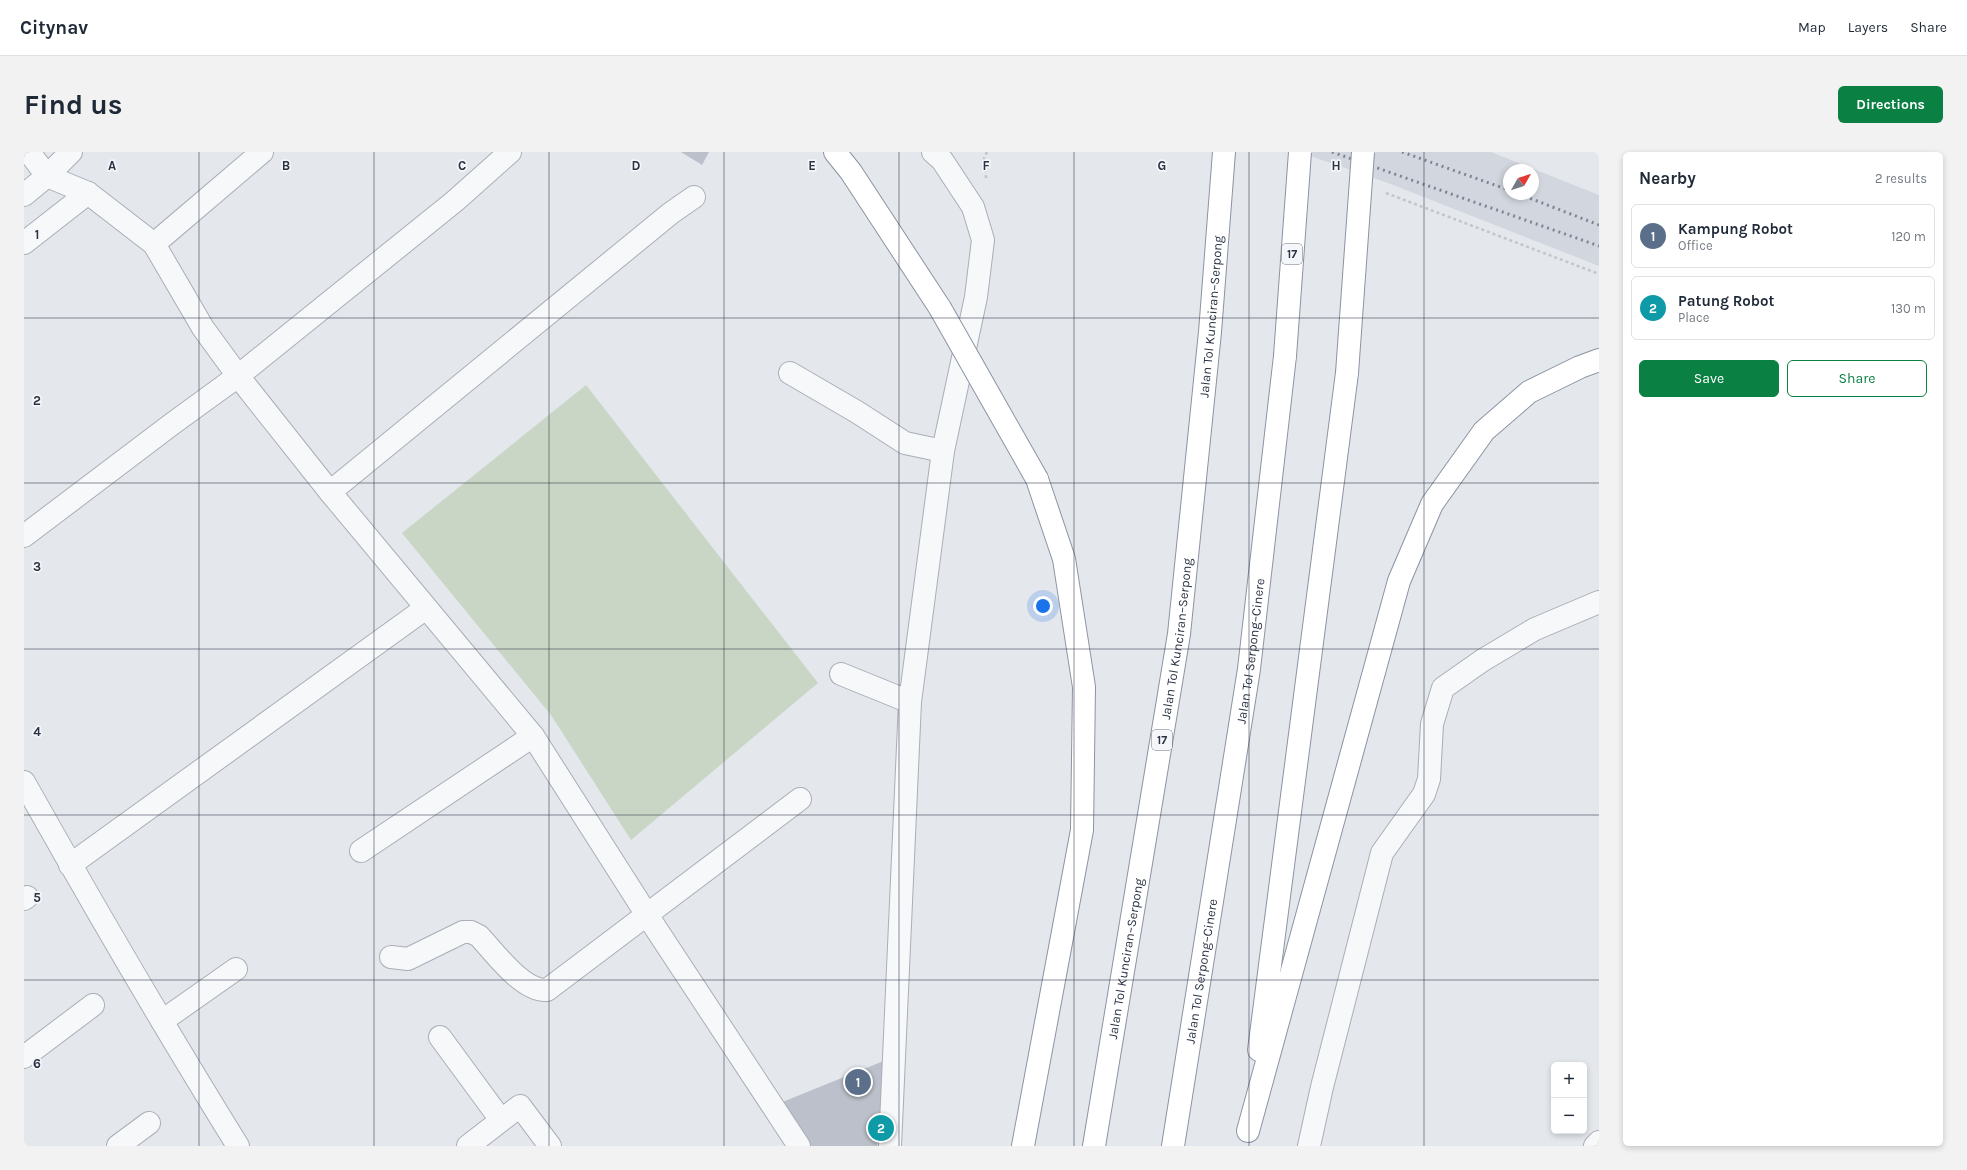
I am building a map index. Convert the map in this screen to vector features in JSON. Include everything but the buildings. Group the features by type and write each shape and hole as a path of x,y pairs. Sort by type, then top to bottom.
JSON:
{"highway":[{"path":"835,152 851,172 940,308 1037,479 1064,559 1084,687 1082,830 1023,1146"},
{"name":"Jalan Tol Kunciran–Serpong","path":"1094,1146 1179,634 1210,332 1224,152"},
{"name":"Jalan Tol Serpong–Cinere","path":"1173,1146 1248,669 1285,356 1300,152"},
{"path":"1247,1138 1347,373 1363,152"},
{"path":"1247,1138 1399,581 1432,504 1484,431 1529,392 1580,367 1599,360"}],"street":[{"path":"29,152 47,176 88,193 154,244 203,328 238,376 330,492 533,736 647,916 799,1146"},
{"path":"24,195 47,176 71,152"},
{"path":"154,244 262,152"},
{"path":"24,536 178,419 238,376 455,202 510,152"},
{"path":"890,1146 910,702 942,451 976,297 983,240 973,207 942,160 933,152"},
{"path":"24,243 88,193"},
{"path":"330,492 671,213 694,197"},
{"path":"790,373 857,412 904,443 942,451"},
{"path":"1309,1146 1322,1087 1382,853 1424,794 1429,779 1432,724 1443,688 1483,660 1535,629 1599,602"},
{"path":"70,866 426,608"},
{"path":"841,674 910,702"},
{"path":"361,851 533,736"},
{"path":"24,782 70,866 238,1146"},
{"path":"391,957 408,959 463,932 471,932 479,936 523,982 540,990 547,990 800,799"},
{"path":"162,1021 236,969"},
{"path":"24,1057 93,1006"},
{"path":"440,1037 501,1120"},
{"path":"468,1146 520,1106 550,1146"},
{"path":"118,1146 149,1123"},
{"path":"1595,1146 1599,1142"}],"path":[{"path":"1380,191 1599,274"}],"shaded area":[{"path":"1299,152 1491,152 1521,164 1503,164 1503,200 1539,200 1539,171 1599,195 1599,266 1388,183"}],"green space":[{"path":"586,385 818,683 631,840 551,715 402,533"}],"railway":[{"path":"1332,152 1599,246"},
{"path":"1402,152 1503,188"},
{"path":"1534,200 1599,225"}],"place":[{"name":"Kampung Robot","path":"858,1082"},
{"name":"Patung Robot","path":"881,1128"}]}
